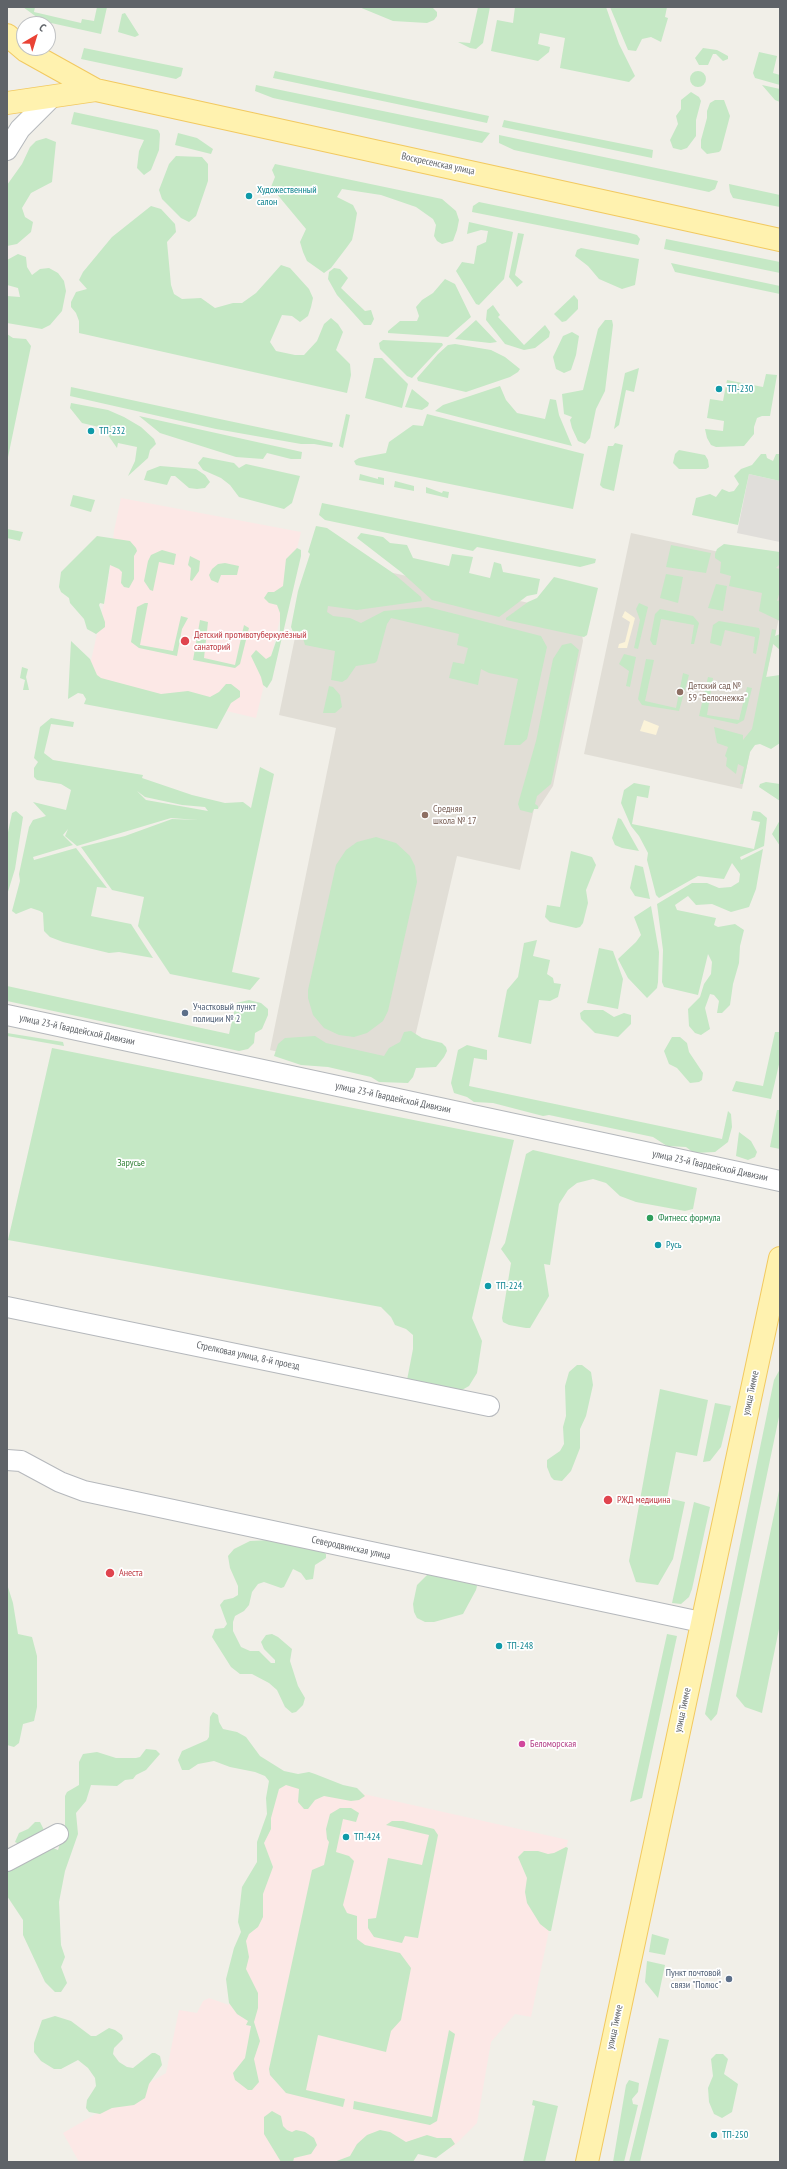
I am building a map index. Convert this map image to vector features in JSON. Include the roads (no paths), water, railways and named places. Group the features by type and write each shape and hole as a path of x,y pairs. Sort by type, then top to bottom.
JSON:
{"main road":[{"name":"Воскресенская улица","path":"7,35 26,51 96,90 780,240"},
{"name":"Воскресенская улица","path":"7,103 12,104 52,96 96,90"},
{"name":"улица Тимме","path":"587,2162 701,1622 780,1258"}],"street":[{"path":"7,150 20,130 52,96"},
{"name":"улица 23-й Гвардейской Дивизии","path":"7,1014 780,1181"},
{"name":"Стрелковая улица, 8-й проезд","path":"7,1307 489,1406"},
{"name":"Северодвинская улица","path":"7,1460 21,1462 60,1482 84,1491 701,1622"},
{"path":"7,1861 58,1834"}],"place":[{"name":"Художественный салон","path":"249,196"},
{"name":"ТП-230","path":"719,389"},
{"name":"ТП-232","path":"91,431"},
{"name":"Детский противотуберкулёзный санаторий","path":"185,641"},
{"name":"Детский сад № 59 \"Белоснежка\"","path":"680,692"},
{"name":"Средняя школа № 17","path":"425,815"},
{"name":"Участковый пункт полиции № 2","path":"185,1013"},
{"name":"Фитнесс формула","path":"650,1218"},
{"name":"Русь","path":"658,1245"},
{"name":"ТП-224","path":"488,1286"},
{"name":"РЖД медицина","path":"608,1500"},
{"name":"Анеста","path":"110,1573"},
{"name":"ТП-248","path":"499,1646"},
{"name":"Беломорская","path":"522,1744"},
{"name":"ТП-424","path":"346,1837"},
{"name":"Пункт почтовой связи \"Полюс\"","path":"729,1979"},
{"name":"ТП-250","path":"714,2135"}],"park label":[{"name":"Зарусье","path":"131,1163"}]}
